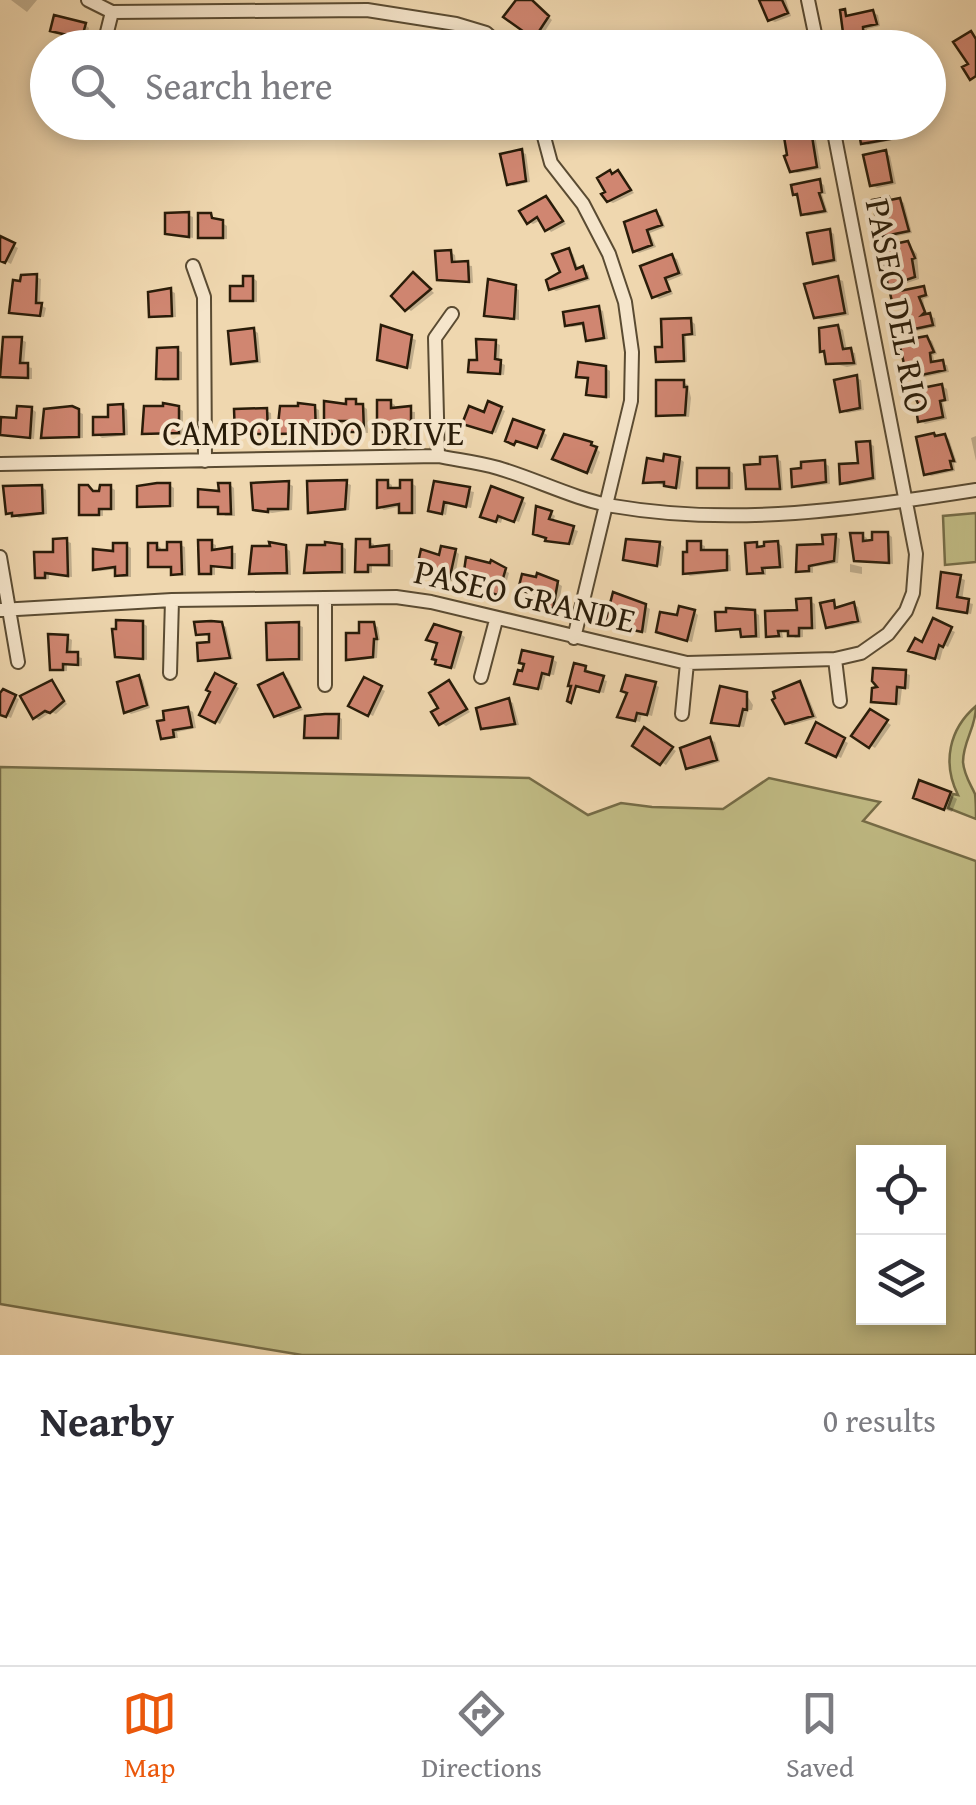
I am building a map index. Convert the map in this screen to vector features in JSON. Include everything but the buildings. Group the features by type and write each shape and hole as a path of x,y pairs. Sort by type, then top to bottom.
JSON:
{"street":[{"path":"88,0 112,12 279,5 367,10 474,30"},
{"path":"808,0 814,30"},
{"path":"108,30 112,12"},
{"path":"545,140 551,163 583,204 608,254 625,302 632,352 631,401 574,638"},
{"name":"PASEO DEL RIO","path":"835,140 905,501"},
{"path":"193,266 204,296 205,461"},
{"path":"438,456 435,338 452,314"},
{"name":"CAMPOLINDO DRIVE","path":"0,464 438,456 494,466 607,505 717,517 856,508 976,490"},
{"name":"PASEO GRANDE","path":"5,610 172,600 396,597 687,663 835,659 861,652 888,634 906,611 913,592 916,554 905,501"},
{"path":"0,557 5,610 18,662"},
{"path":"325,598 325,684"},
{"path":"170,673 172,600"},
{"path":"482,677 496,620"},
{"path":"835,659 840,701"},
{"path":"682,714 687,663"}],"shaded area":[{"path":"976,513 976,562 945,565 943,516"},
{"path":"976,706 963,762 975,794 976,819 948,808 953,794 958,795 950,771 954,736"},
{"path":"0,767 529,778 588,815 621,803 723,809 769,778 880,802 863,821 976,861 976,1355 302,1355 0,1304"}]}
